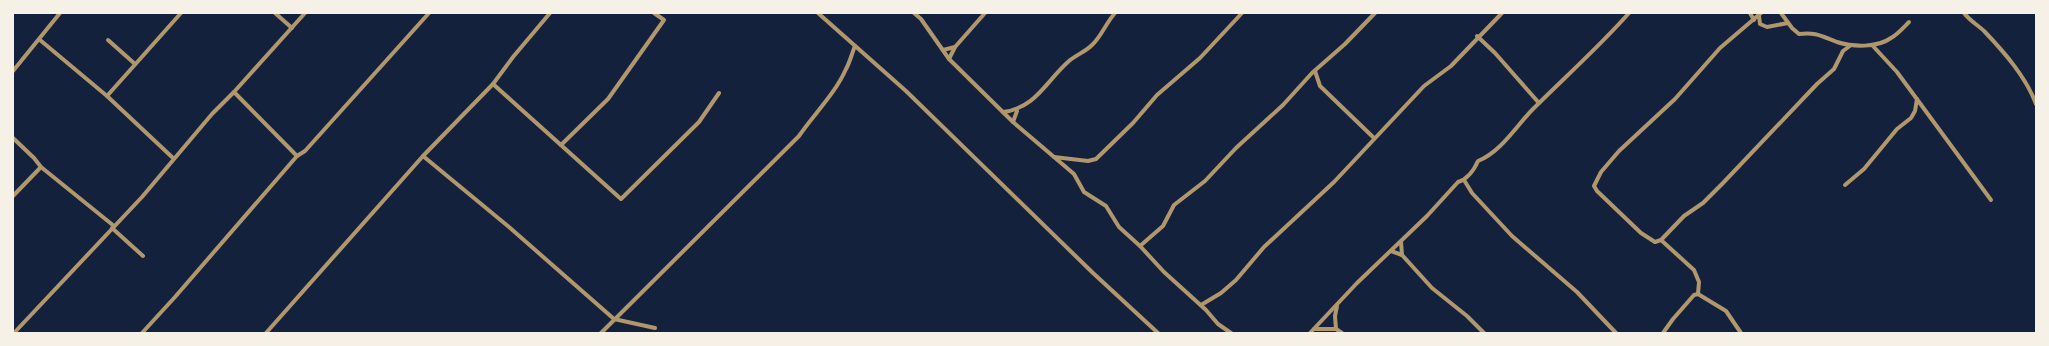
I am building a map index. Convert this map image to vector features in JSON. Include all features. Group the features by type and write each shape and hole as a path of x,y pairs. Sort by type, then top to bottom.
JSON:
{"street":[{"path":"13,71 40,40 60,13"},
{"path":"107,96 181,13"},
{"path":"275,13 292,28"},
{"path":"14,333 142,197 173,158 305,13"},
{"path":"142,333 297,156 310,145 429,13"},
{"path":"266,333 423,156 493,84 513,57 550,13"},
{"path":"561,145 608,99 644,49 664,20 654,13"},
{"path":"818,13 906,91 1041,224 1158,333"},
{"path":"914,13 921,19 949,59 1013,122 1074,174 1084,192 1106,206 1118,227 1140,246 1178,286 1201,305 1218,324 1231,333"},
{"path":"949,59 955,47 985,13"},
{"path":"1003,112 1017,110 1036,97 1068,62 1092,46 1115,13"},
{"path":"1053,156 1088,161 1096,159 1137,118 1152,100 1200,58 1242,13"},
{"path":"1140,246 1163,226 1174,205 1205,181 1236,148 1345,44 1375,13"},
{"path":"1201,305 1221,293 1236,280 1264,247 1334,182 1424,86 1451,66 1478,36 1502,13"},
{"path":"1310,333 1356,283 1401,242 1458,182 1464,180 1473,171 1478,161 1485,158 1498,148 1539,104 1629,13"},
{"path":"1750,13 1754,20"},
{"path":"1780,13 1799,34 1811,32 1839,43 1851,45 1872,45 1890,39 1910,22"},
{"path":"1964,13 1975,25 1984,31 2010,62 2024,80 2036,104"},
{"path":"1760,14 1710,58 1675,99 1619,151 1596,179 1594,186 1597,191 1641,233 1655,242 1661,240 1684,216 1703,203 1751,155 1817,84 1834,69 1843,51 1851,45"},
{"path":"1760,14 1760,24 1767,27 1788,23"},
{"path":"1478,36 1495,53 1539,104"},
{"path":"40,40 107,96 173,158"},
{"path":"108,40 135,64"},
{"path":"1839,43 1843,51"},
{"path":"1872,45 1897,72 1917,98 1991,200"},
{"path":"601,333 799,136 819,108 828,99 846,70 854,46"},
{"path":"943,50 955,47"},
{"path":"1315,71 1320,86 1374,138"},
{"path":"493,84 621,198 699,122 719,94"},
{"path":"234,92 297,156"},
{"path":"1845,185 1864,169 1897,129 1911,118 1915,111 1917,98"},
{"path":"1013,122 1017,110"},
{"path":"13,138 41,166 113,227 143,256"},
{"path":"423,156 509,227 614,320 655,328"},
{"path":"13,196 41,166"},
{"path":"1464,180 1472,193 1512,236 1577,292 1616,333"},
{"path":"1661,240 1694,270 1699,282 1698,294"},
{"path":"1401,242 1402,255"},
{"path":"1391,251 1402,255 1432,288 1467,316 1484,333"},
{"path":"1663,333 1694,295 1698,294"},
{"path":"1698,294 1726,311 1742,333"},
{"path":"1336,329 1335,316 1337,305"},
{"path":"1314,329 1336,329 1342,333"}]}
